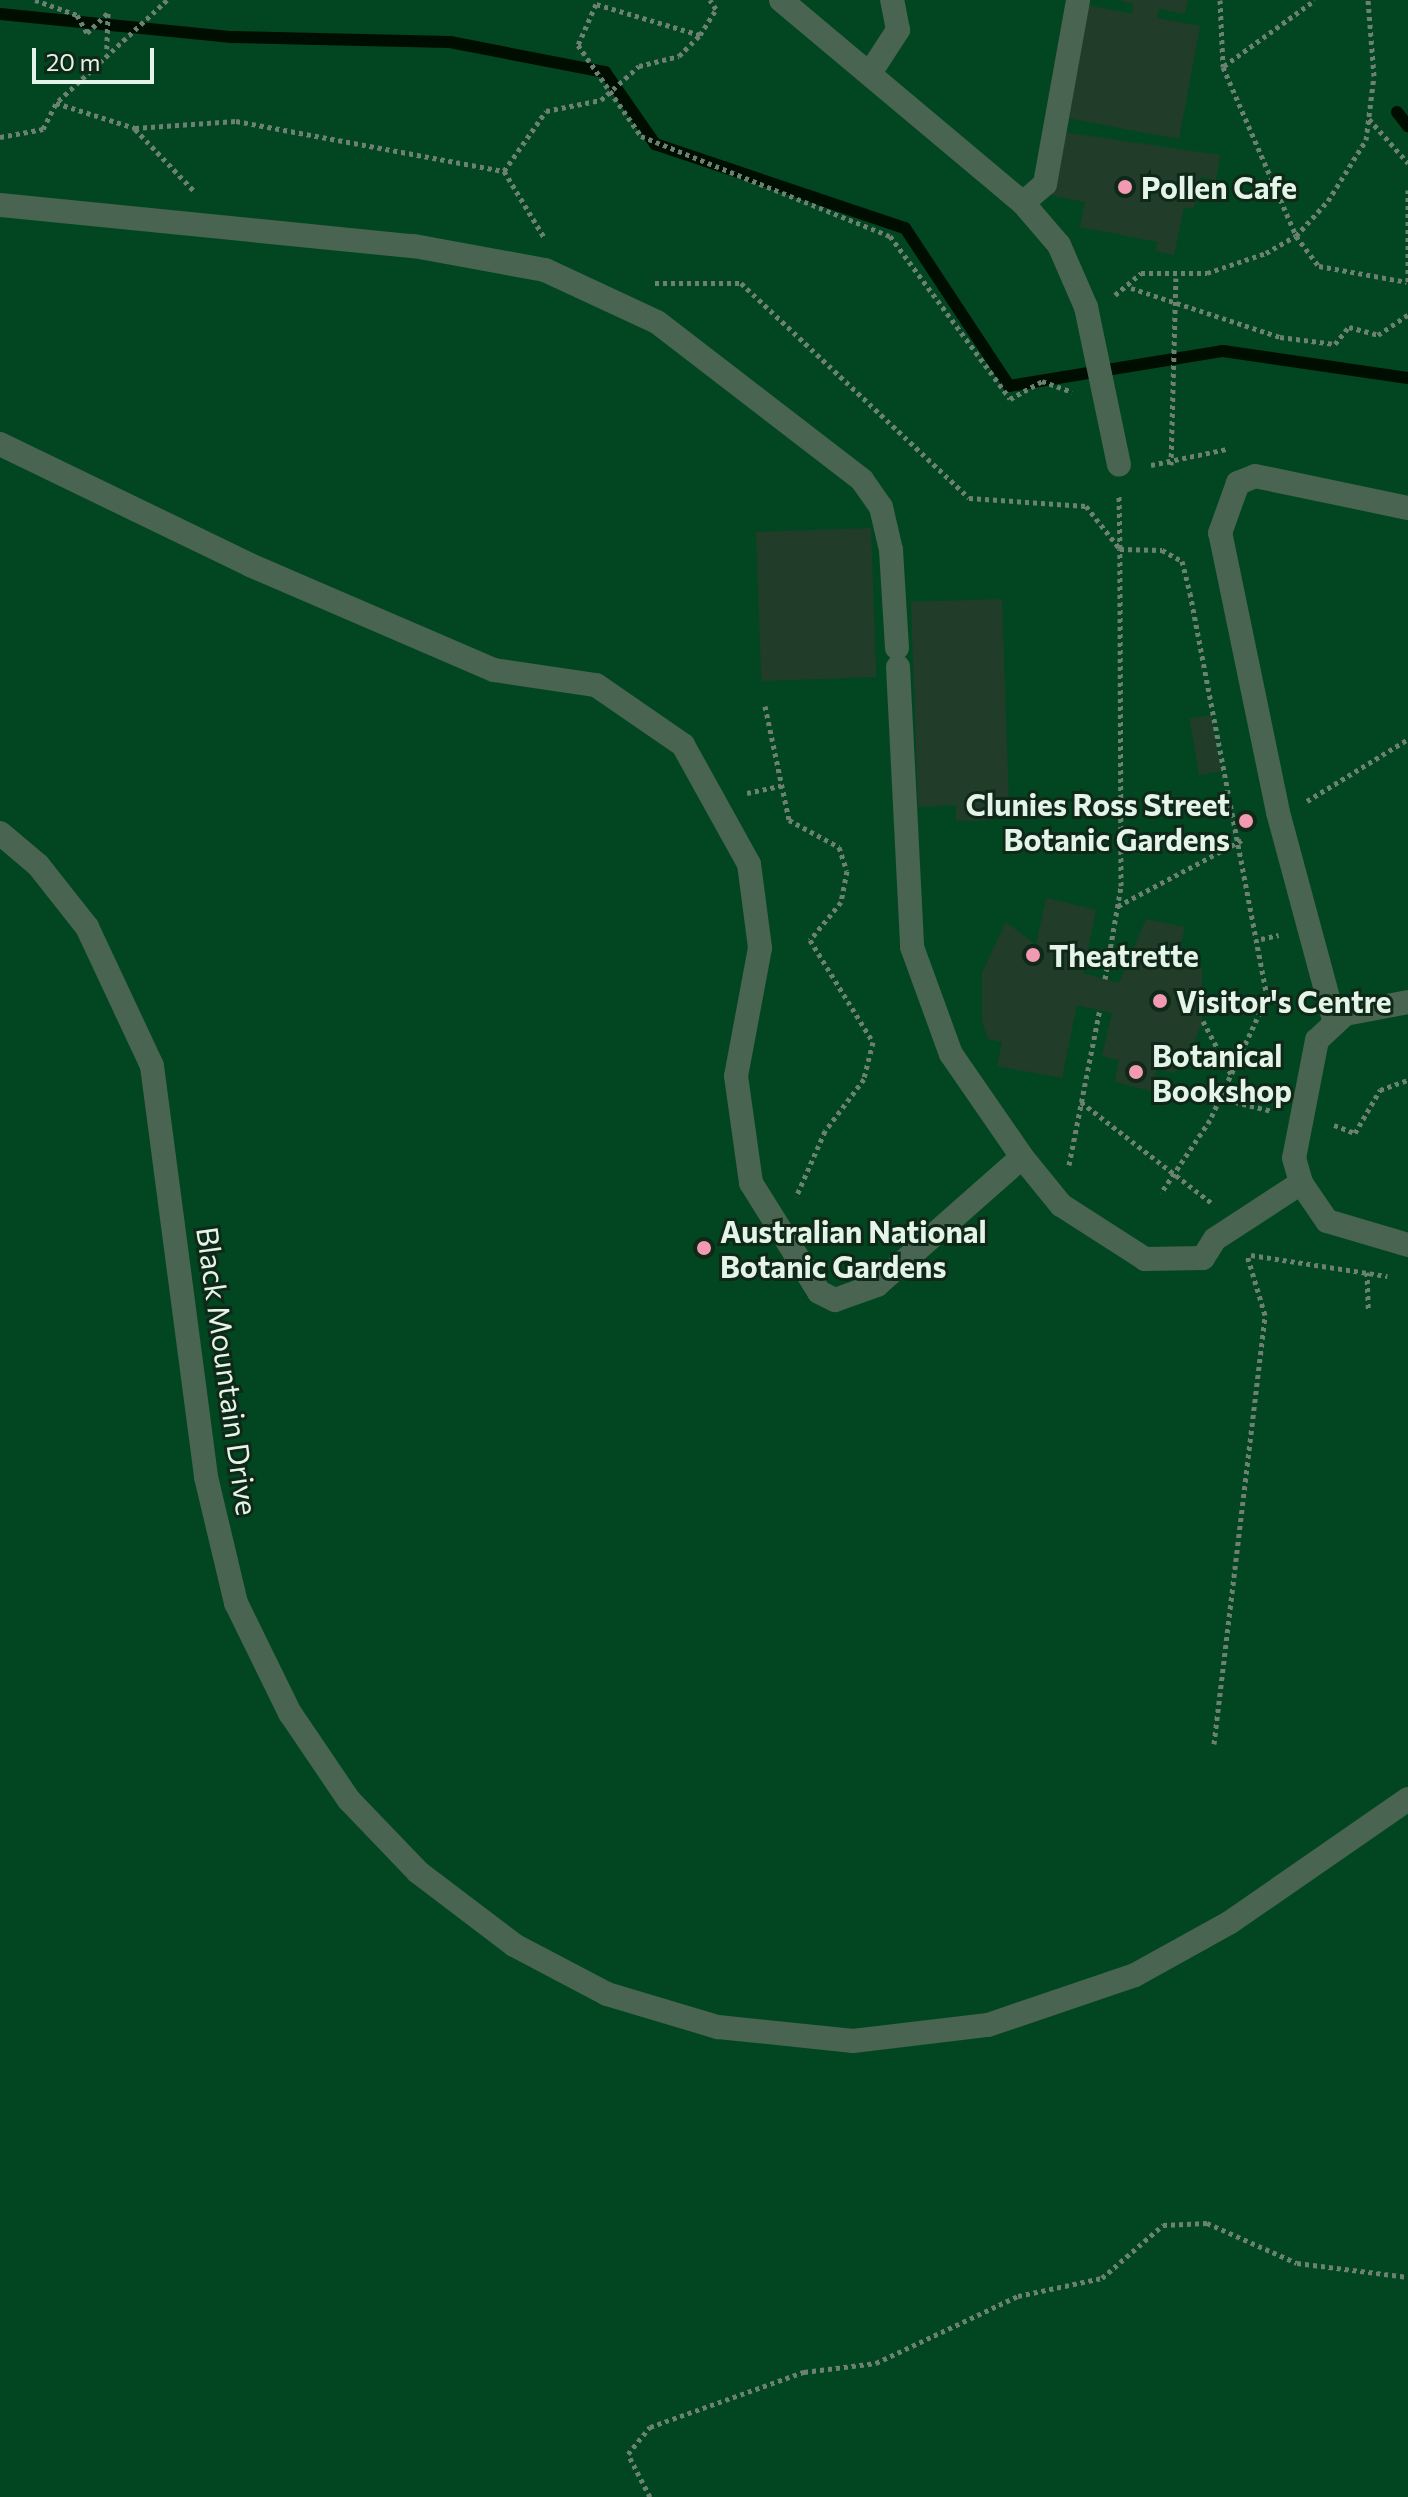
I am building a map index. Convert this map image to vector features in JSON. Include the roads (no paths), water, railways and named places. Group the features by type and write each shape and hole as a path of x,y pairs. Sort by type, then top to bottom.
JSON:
{"street":[{"path":"781,0 872,70 1023,203 1059,245 1086,307 1119,465"},
{"path":"872,70 898,30 892,0"},
{"path":"1023,203 1045,184 1078,0"},
{"path":"0,205 234,234 414,246 545,270 657,322 862,480 881,507 891,550 912,947 951,1054 1022,1157 1061,1205 1145,1259 1203,1258 1230,1229 1301,1183"},
{"path":"0,444 250,565 494,670 596,685 683,745 749,864 760,948 736,1076 751,1183 779,1239 819,1292 835,1300 857,1296 1022,1157"},
{"path":"1334,1020 1280,818 1220,533 1225,504 1238,483 1269,475 1408,508"},
{"name":"Black Mountain Drive","path":"0,833 38,865 87,927 152,1066 206,1477 236,1603 290,1713 349,1800 418,1872 514,1945 607,1994 718,2027 853,2041 988,2025 1135,1975 1229,1923 1408,1799"},
{"path":"1408,1002 1370,1004 1334,1020 1309,1064 1294,1158 1301,1183 1336,1227 1408,1245"}],"waterway":[{"path":"0,14 232,37 450,42 605,72 655,144 905,228 1009,386 1223,351 1408,378"},
{"path":"1397,112 1408,126"}],"place":[{"name":"Pollen Cafe","path":"1125,187"},
{"name":"Clunies Ross Street Botanic Gardens","path":"1246,821"},
{"name":"Theatrette","path":"1033,955"},
{"name":"Visitor's Centre","path":"1160,1001"},
{"name":"Botanical Bookshop","path":"1136,1072"},
{"name":"Australian National Botanic Gardens","path":"704,1248"}]}
